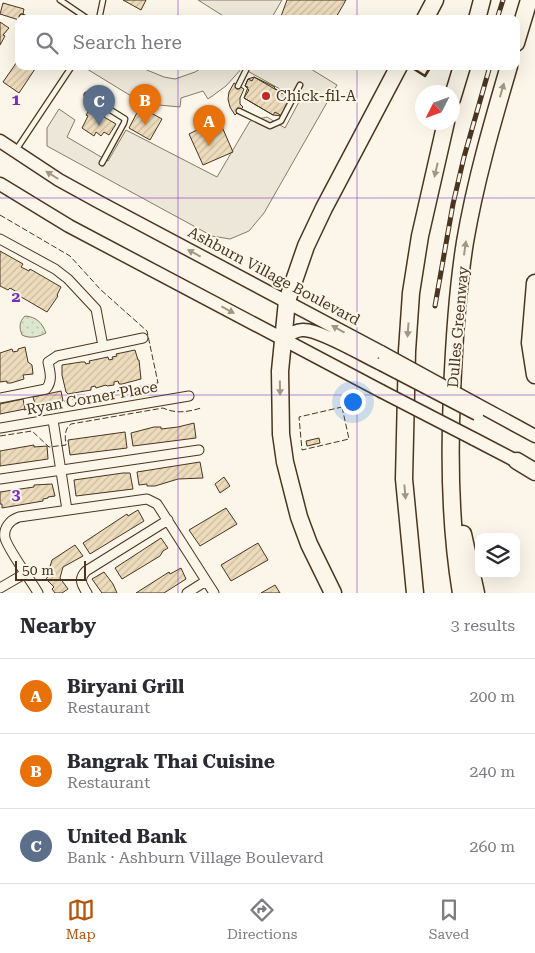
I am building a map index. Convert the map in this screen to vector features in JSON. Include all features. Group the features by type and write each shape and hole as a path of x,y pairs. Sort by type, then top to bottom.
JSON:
{"highway":[{"path":"427,15 435,0"},
{"path":"478,15 482,0"},
{"path":"520,30 529,0"},
{"path":"333,593 309,544 299,517 285,462 281,426 280,371 287,301 306,246 324,208 398,70"},
{"path":"456,85 461,70"},
{"name":"Dulles Greenway","path":"461,593 454,543 450,450 456,323 466,241 494,119 509,70"},
{"path":"415,593 404,479 407,352 411,293 420,236 444,130"},
{"path":"535,283 530,343 535,375"},
{"path":"450,450 467,554 476,593"},
{"path":"517,461 535,471"}],"main road":[{"name":"Ashburn Village Boulevard","path":"0,141 59,180 287,301 381,358 476,409 535,437"},
{"path":"0,184 68,226 517,461"},
{"path":"283,339 302,329 316,332 381,358"}],"street":[{"path":"0,239 55,269 68,279 96,309 103,346"},
{"path":"0,398 46,389 50,385 48,362 57,356 143,338"},
{"name":"Ryan Corner Place","path":"0,428 189,396"},
{"path":"53,420 67,510"},
{"path":"0,479 199,450"},
{"path":"38,593 6,542 5,531 8,524 19,517 147,499 157,504 214,593"},
{"path":"87,593 81,584 81,579 86,571 168,520"},
{"path":"0,588 26,573"},
{"path":"187,593 206,581"}],"lane":[{"path":"60,0 82,15"},
{"path":"100,15 103,0"},
{"path":"15,151 69,70"},
{"path":"238,86 246,70"},
{"path":"239,111 270,126 275,124 280,120 300,85"},
{"path":"87,95 98,102"},
{"path":"102,163 125,119 109,109"}],"green space":[{"path":"25,316 39,321 46,333 34,337 22,335 20,325"}],"shaded area":[{"path":"198,0 282,0 273,15 222,15"},
{"path":"89,70 147,70 175,79 198,70 240,70 226,86 208,99 203,91 181,98 180,107 159,105 136,99"},
{"path":"246,70 313,70 337,85 264,213 249,231 230,239 212,236 47,146 47,128 59,109 75,120 67,137 108,161 126,130 217,177 250,121 267,117 285,128 300,100"}],"building":[{"path":"123,0 146,0 141,10"},
{"path":"287,0 346,0 337,15 281,15"},
{"path":"3,3 24,9 23,15 15,15 15,19 0,14"},
{"path":"0,22 9,28 3,35 5,36 0,45"},
{"path":"15,65 15,70 34,70 19,93 3,82"},
{"name":"Chick-fil-A","path":"254,77 275,87 285,95 283,98 291,101 282,116 275,112 273,115 244,98 248,87 245,86 248,79 252,81"},
{"name":"Chick-fil-A","path":"254,77 285,95 291,101 282,116 273,115 244,98 249,90 245,86 248,79"},
{"path":"234,83 244,89 240,98 240,104 243,107 235,115 228,99 229,92"},
{"path":"102,96 113,103 104,117 116,124 109,135 104,132 101,136 96,132 94,136 82,128 88,116 86,115 90,109 93,111"},
{"path":"140,107 162,119 150,140 129,128"},
{"path":"206,120 211,124 219,120 233,152 203,165 189,134 197,130 199,123"},
{"path":"0,251 23,264 21,267 29,271 30,269 61,287 58,296 47,312 16,294 17,292 10,288 8,290 0,286"},
{"path":"25,347 28,362 32,365 33,374 23,375 24,379 11,383 7,383 7,381 0,382 0,353 12,349 13,352 18,351 18,349"},
{"path":"135,350 139,360 141,379 122,384 119,384 118,381 114,382 114,385 96,388 95,386 91,387 91,390 68,394 66,392 62,365 81,362 86,364 90,363 89,361 108,357 109,360 117,356 116,354"},
{"path":"61,391 63,401 36,407 33,397"},
{"path":"23,399 25,409 0,414 0,404"},
{"path":"194,423 196,438 133,446 131,433 154,427 161,427 161,429"},
{"path":"125,432 127,448 70,455 68,440"},
{"path":"319,438 320,443 307,446 306,441"},
{"path":"34,445 34,447 47,446 48,459 0,466 0,451"},
{"path":"200,462 203,478 178,479 155,486 139,485 137,472"},
{"path":"130,473 133,489 76,496 74,480"},
{"path":"224,477 230,486 220,493 215,484"},
{"path":"52,484 55,496 43,499 43,501 2,508 2,504 0,504 0,492 34,487 34,485"},
{"path":"226,508 237,524 200,546 189,530"},
{"path":"138,510 144,521 90,554 83,543 127,514 128,516"},
{"path":"161,538 168,548 160,556 122,579 115,568"},
{"path":"258,543 268,560 231,581 221,565"},
{"path":"75,545 83,556 63,567 60,578 68,589 62,593 55,593 52,589 54,587 46,579 50,574 48,573 52,560"},
{"path":"181,568 186,579 164,593 136,593 169,572 170,574"},
{"path":"104,572 117,593 102,593 92,579"},
{"path":"275,585 280,593 261,593"}],"railway":[{"path":"498,15 503,0"},
{"path":"435,306 453,204 464,157 489,70"}],"fence":[{"path":"0,215 70,256 101,290 147,331 158,383 60,402"},
{"path":"24,410 38,407"},
{"path":"342,407 349,439 302,450 299,417 342,407"},
{"path":"0,436 32,431 49,447 66,445 66,431 71,424 163,408 182,412 201,408"}],"wall":[{"path":"416,70 425,76 429,70"}],"place":[{"name":"Chick-fil-A","path":"266,96"},
{"name":"Bangrak Thai Cuisine","path":"145,125"},
{"name":"United Bank","path":"99,126"},
{"name":"Biryani Grill","path":"209,146"}]}
